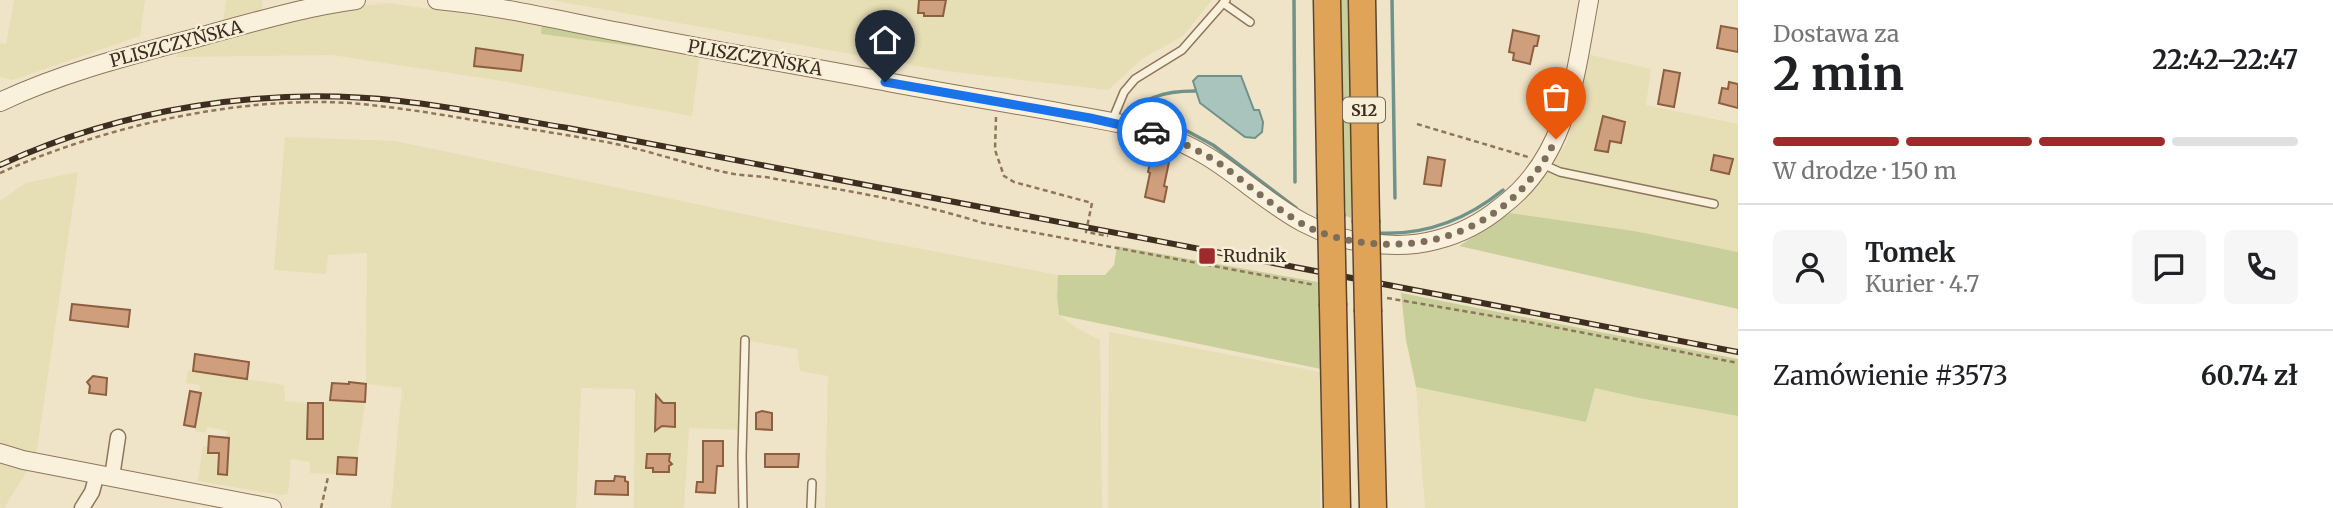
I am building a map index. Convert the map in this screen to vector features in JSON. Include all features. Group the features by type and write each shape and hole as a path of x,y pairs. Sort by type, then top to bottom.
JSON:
{"highway":[{"name":"S12","path":"1327,0 1331,214 1329,296 1337,508"},
{"name":"S12","path":"1362,0 1366,220 1371,304 1373,508"}],"street":[{"name":"PLISZCZYŃSKA","path":"0,102 111,61 297,11 356,0"},
{"name":"PLISZCZYŃSKA","path":"437,0 1111,122 1153,132 1195,149 1312,229 1339,239 1387,245 1430,241 1470,227 1515,196 1542,164 1565,116 1589,0"},
{"path":"82,508 104,476 118,437"},
{"path":"0,453 23,460 261,507"}],"lane":[{"path":"1111,122 1128,86 1144,71 1182,50 1225,1 1250,22"},
{"path":"1542,164 1560,172 1714,204"},
{"path":"743,508 745,340"},
{"path":"811,508 812,483"}],"path":[{"path":"996,101 995,150 1004,176 1014,182 1092,202 1086,232 1108,236"},
{"path":"0,173 81,141 188,116 236,108 295,103 348,103 408,109 608,142 736,174 775,178 940,210 983,223 1329,296"},
{"path":"1417,124 1526,156 1542,164"},
{"path":"1371,304 1528,322 1738,363"},
{"path":"321,508 328,477"}],"shaded area":[{"path":"14,0 145,0 140,36 13,80 0,77 0,43 6,44"},
{"path":"226,0 262,0 262,9 223,22"},
{"path":"551,0 1212,0 1183,36 1142,59 1108,90 946,71"},
{"path":"388,3 541,25 541,34 700,55 692,116 496,80 332,55 176,57 181,48 347,7"},
{"path":"1587,54 1651,69 1646,105 1738,124 1738,252 1634,231 1510,213 1547,172 1566,144 1579,104"},
{"path":"285,137 395,141 796,225 1058,275 1059,315 1100,340 1102,508 825,508 828,376 800,371 797,349 748,341 742,430 689,428 684,508 634,508 635,389 581,388 576,508 391,508 402,388 366,384 367,253 328,255 326,274 274,270"},
{"path":"78,172 35,462 4,508 0,508 0,201 26,183"},
{"path":"1109,332 1321,372 1320,508 1108,508"},
{"path":"188,370 284,385 285,401 308,403 307,439 322,439 323,403 330,400 365,402 357,458 338,457 337,474 310,473 310,462 291,459 288,494 280,495 198,481 203,446 224,449 227,431 207,427 205,433 195,431 200,385 186,383"},
{"path":"1416,387 1586,422 1595,387 1738,416 1738,508 1425,508"}],"green space":[{"path":"1334,0 1354,0 1357,167 1351,190 1351,218 1346,216 1344,189 1338,168"},
{"path":"542,19 700,55 541,34"},
{"path":"1510,213 1634,231 1738,252 1738,309 1459,246"},
{"path":"1117,246 1318,282 1321,369 1059,315 1058,275 1105,275 1114,265"},
{"path":"1401,293 1738,359 1738,416 1595,388 1586,422 1416,387 1406,340"}],"water":[{"path":"1198,76 1241,76 1254,110 1259,110 1263,122 1262,132 1255,138 1245,137 1200,103 1193,81"}],"building":[{"path":"919,0 946,0 943,16 924,16 924,13 918,13"},
{"path":"1721,26 1738,29 1738,52 1717,48"},
{"path":"1513,30 1539,36 1530,64 1513,60 1514,53 1509,52"},
{"path":"476,48 523,55 521,71 474,66"},
{"path":"1664,70 1680,73 1674,107 1658,104"},
{"path":"1729,82 1738,84 1738,108 1719,103 1722,88 1728,89"},
{"path":"1603,116 1625,122 1621,143 1610,141 1608,152 1595,150"},
{"path":"1714,155 1733,159 1729,174 1711,170"},
{"path":"1428,157 1445,160 1441,186 1424,184"},
{"path":"1151,159 1169,162 1164,202 1145,197"},
{"path":"72,304 130,310 128,327 70,320"},
{"path":"195,354 249,362 247,379 193,371"},
{"path":"93,376 107,378 106,395 89,393 90,386 87,382"},
{"path":"332,383 366,384 365,402 330,400"},
{"path":"190,391 201,393 195,427 184,425"},
{"path":"656,395 663,403 675,403 675,427 662,426 655,431"},
{"path":"308,403 323,403 323,439 307,439"},
{"path":"756,413 772,413 772,430 756,429"},
{"path":"209,436 229,438 227,475 218,474 219,453 208,453"},
{"path":"703,441 723,441 723,466 717,466 715,493 696,492 697,482 703,482"},
{"path":"647,454 670,454 669,461 672,464 669,466 669,472 653,472 653,468 646,468"},
{"path":"765,454 799,454 798,467 765,467"},
{"path":"338,457 357,458 356,475 337,474"},
{"path":"615,476 625,477 628,482 628,495 595,494 596,481 614,481"}],"waterway":[{"path":"1294,0 1295,182"},
{"path":"1392,0 1395,198"},
{"path":"1130,110 1160,95 1195,91"},
{"path":"1139,109 1163,118 1213,145 1296,208"},
{"path":"1376,233 1411,232 1444,224 1474,210 1503,190"}],"railway":[{"path":"0,165 95,129 196,106 298,97 400,101 568,128 1738,352"}],"way so far":[{"path":"1152,132 1180,141 1207,156 1285,213 1312,229 1352,242 1387,245 1440,239 1482,221 1522,189 1542,164 1556,139"}],"place":[{"name":"Rudnik","path":"1207,256"}],"route":[{"path":"885,82 1027,106 1152,132"}]}
